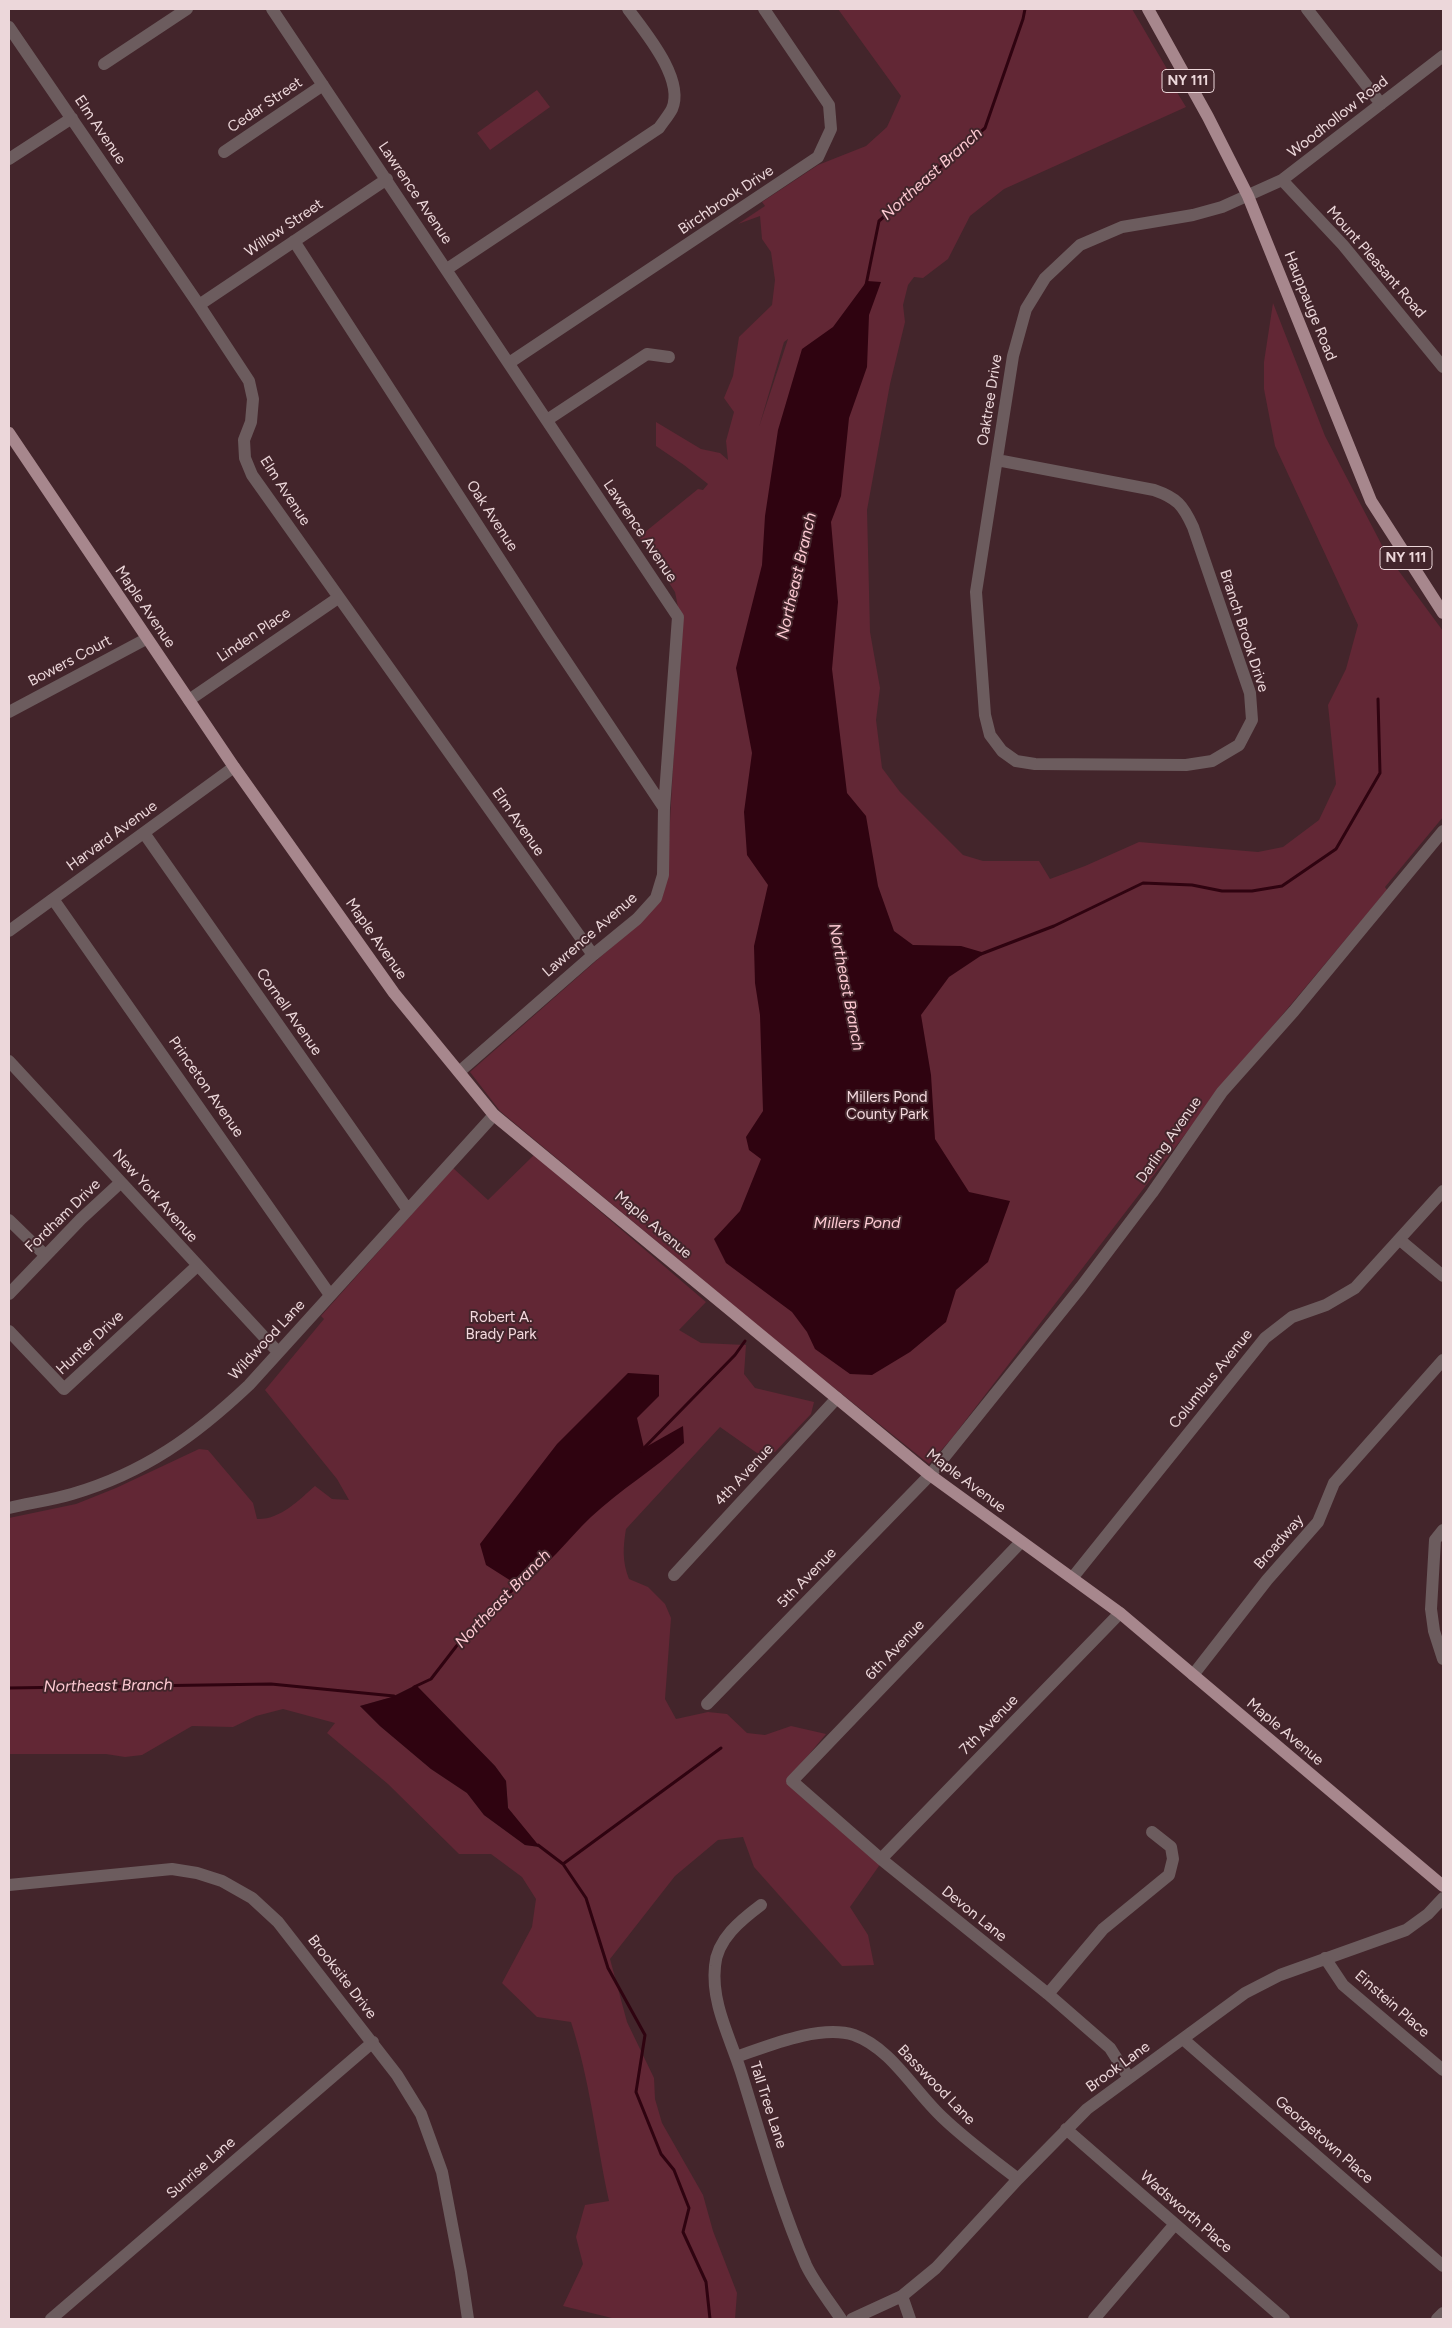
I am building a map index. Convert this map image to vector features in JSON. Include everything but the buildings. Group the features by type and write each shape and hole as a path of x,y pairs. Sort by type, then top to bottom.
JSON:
{"main road":[{"name":"Hauppauge Road","path":"1148,9 1208,117 1248,196 1371,501 1399,548 1443,613"},
{"name":"Maple Avenue","path":"9,433 234,768 394,993 494,1115 930,1475 1021,1542 1073,1577 1120,1613 1443,1886"}],"street":[{"path":"104,64 187,9"},
{"name":"Lawrence Avenue","path":"272,9 678,617 664,808 663,875 656,898 637,919 459,1072"},
{"path":"447,270 659,128 673,107 673,79 663,59 628,9"},
{"name":"Birchbrook Drive","path":"510,363 818,157 831,129 829,105 764,9"},
{"path":"1307,9 1381,104"},
{"name":"Elm Avenue","path":"9,27 199,305 248,381 253,399 251,422 244,440 245,458 252,475 593,955"},
{"name":"Woodhollow Road","path":"1248,196 1282,180 1443,56"},
{"name":"Cedar Street","path":"224,152 323,85"},
{"path":"9,159 72,118"},
{"name":"Willow Street","path":"199,305 387,179"},
{"name":"Mount Pleasant Road","path":"1282,180 1344,245 1443,367"},
{"name":"Oaktree Drive","path":"1002,751 990,735 984,715 976,592 1013,356 1026,309 1046,278 1080,246 1122,227 1194,215 1222,207 1248,196"},
{"name":"Oak Avenue","path":"294,241 543,626 664,808"},
{"path":"547,420 648,354 669,357"},
{"name":"Branch Brook Drive","path":"997,460 1113,481 1172,496 1185,510 1193,527 1250,693 1252,720 1239,746 1212,761 1186,765 1035,764 1016,761 1002,751"},
{"name":"Linden Place","path":"189,700 338,598"},
{"name":"Bowers Court","path":"9,712 146,639"},
{"name":"Harvard Avenue","path":"9,931 234,768"},
{"name":"Darling Avenue","path":"930,1475 1152,1193 1222,1092 1300,1004 1443,831"},
{"name":"Cornell Avenue","path":"144,833 408,1210"},
{"name":"Princeton Avenue","path":"53,899 330,1295"},
{"name":"New York Avenue","path":"11,1066 278,1352"},
{"name":"Wildwood Lane","path":"9,1508 73,1494 144,1466 172,1449 213,1419 249,1385 494,1115"},
{"name":"Fordham Drive","path":"9,1294 45,1255 120,1183"},
{"name":"Columbus Avenue","path":"1073,1577 1265,1338 1292,1317 1326,1305 1355,1288 1443,1191"},
{"path":"9,1220 45,1255"},
{"path":"1400,1240 1443,1276"},
{"name":"Hunter Drive","path":"9,1330 64,1389 197,1266"},
{"name":"Broadway","path":"1193,1675 1267,1580 1318,1522 1334,1483 1443,1360"},
{"name":"4th Avenue","path":"674,1575 837,1398"},
{"name":"5th Avenue","path":"707,1704 930,1475"},
{"path":"1442,1654 1434,1631 1432,1610 1435,1540 1443,1530"},
{"name":"6th Avenue","path":"792,1781 1021,1542"},
{"name":"7th Avenue","path":"881,1859 1120,1613"},
{"name":"Devon Lane","path":"792,1781 881,1859 1048,1994 1110,2048 1129,2078"},
{"path":"1048,1994 1103,1929 1169,1875 1173,1859 1171,1847 1152,1832"},
{"name":"Brooksite Drive","path":"9,1885 172,1869 197,1873 222,1881 252,1898 278,1922 373,2042 421,2114 442,2172 468,2319"},
{"name":"Brook Lane","path":"852,2319 902,2296 936,2268 1018,2179 1087,2109 1245,1993 1280,1975 1406,1930 1428,1914 1443,1898"},
{"name":"Tall Tree Lane","path":"761,1905 743,1918 725,1938 715,1964 714,1987 720,2011 789,2224 807,2268 841,2319"},
{"name":"Einstein Place","path":"1325,1958 1343,1985 1443,2070"},
{"name":"Basswood Lane","path":"736,2057 817,2032 853,2035 887,2055 940,2115 964,2137 1018,2179"},
{"name":"Georgetown Place","path":"1183,2039 1443,2266"},
{"name":"Sunrise Lane","path":"51,2319 373,2042"},
{"name":"Wadsworth Place","path":"1066,2129 1284,2319"},
{"path":"1094,2319 1176,2224"},
{"path":"902,2296 910,2319"},
{"path":"1437,2319 1443,2313"}],"green space":[{"name":"Millers Pond County Park","path":"838,9 1132,9 1177,86 1175,89 1186,107 1004,189 970,216 948,259 923,278 914,277 908,285 903,305 905,322 890,384 867,510 870,632 880,688 876,720 882,768 900,792 963,855 983,861 1039,861 1050,879 1139,842 1258,852 1283,847 1319,820 1336,784 1328,705 1346,669 1358,625 1275,446 1264,389 1264,362 1273,303 1325,436 1387,555 1443,631 1443,817 1385,887 1387,890 1220,1089 952,1438 929,1464 792,1354 500,1111 470,1072 639,923 667,876 681,622 675,592 639,537 698,489 703,490 708,484 656,446 656,422 701,449 720,453 728,460 726,441 734,412 724,398 733,376 739,337 772,305 775,280 771,252 762,239 760,216 738,224 765,206 762,202 818,165 866,146 887,127 901,96","holes":["788,339 759,427 784,342"]},
{"path":"537,90 550,107 490,150 477,133"},
{"name":"Robert A. Brady Park","path":"534,1155 706,1302 679,1330 701,1343 746,1345 744,1374 755,1388 814,1402 811,1414 775,1452 757,1453 720,1427 626,1529 624,1542 624,1560 629,1579 648,1587 665,1604 671,1618 665,1699 676,1719 708,1712 727,1714 747,1733 765,1735 791,1726 826,1734 786,1782 881,1863 850,1907 868,1935 874,1965 842,1966 754,1867 743,1837 718,1840 675,1876 610,1959 627,2022 654,2078 655,2099 662,2123 703,2195 713,2231 737,2293 735,2319 616,2319 563,2306 583,2264 576,2237 585,2205 609,2201 588,2088 571,2022 537,2017 502,1983 532,1927 536,1899 522,1877 491,1854 459,1854 388,1784 327,1733 335,1723 283,1709 256,1716 233,1727 192,1726 142,1755 125,1757 106,1754 9,1754 9,1518 76,1504 116,1488 199,1449 208,1450 253,1503 257,1519 281,1513 315,1486 332,1499 349,1500 337,1479 265,1390 324,1319 321,1316 453,1168 488,1200","holes":["570,1533 537,1574 519,1586 514,1583","416,1685 495,1766 506,1781 508,1808 539,1847 525,1845 484,1815 467,1793 431,1769 380,1726 360,1706 392,1697"]}],"water":[{"name":"Millers Pond","path":"867,281 881,282 869,315 867,367 849,418 841,496 831,522 838,602 832,669 847,793 866,816 878,886 894,931 913,945 961,946 985,953 949,977 921,1015 931,1075 935,1139 969,1192 1010,1201 988,1262 956,1290 946,1322 910,1352 872,1375 850,1374 815,1349 807,1332 792,1312 726,1263 714,1239 740,1211 761,1159 749,1150 746,1137 763,1111 760,1015 755,983 754,946 768,885 747,855 744,812 752,753 736,668 762,565 765,516 778,430 802,349 833,327"},
{"path":"628,1373 659,1375 659,1396 637,1418 644,1448 683,1426 684,1443 602,1507 548,1562 519,1586 486,1565 480,1544 557,1444"},
{"path":"416,1685 495,1766 506,1781 508,1808 540,1847 525,1845 484,1815 467,1793 431,1769 380,1726 360,1706 392,1697"}],"waterway":[{"name":"Northeast Branch","path":"866,285 879,221 985,128 1025,9"},
{"path":"981,954 1054,926 1143,883 1192,885 1222,891 1252,891 1282,886 1336,849 1380,773 1378,699"},
{"name":"Northeast Branch","path":"641,1451 735,1355 745,1341"},
{"name":"Northeast Branch","path":"414,1687 431,1679 465,1635 497,1608 519,1582"},
{"name":"Northeast Branch","path":"9,1688 271,1684 394,1696"},
{"path":"538,1845 563,1864 721,1748"},
{"path":"563,1864 586,1898 608,1968 645,2035 636,2092 661,2154 674,2170 689,2208 683,2232 706,2282 710,2319"}]}
